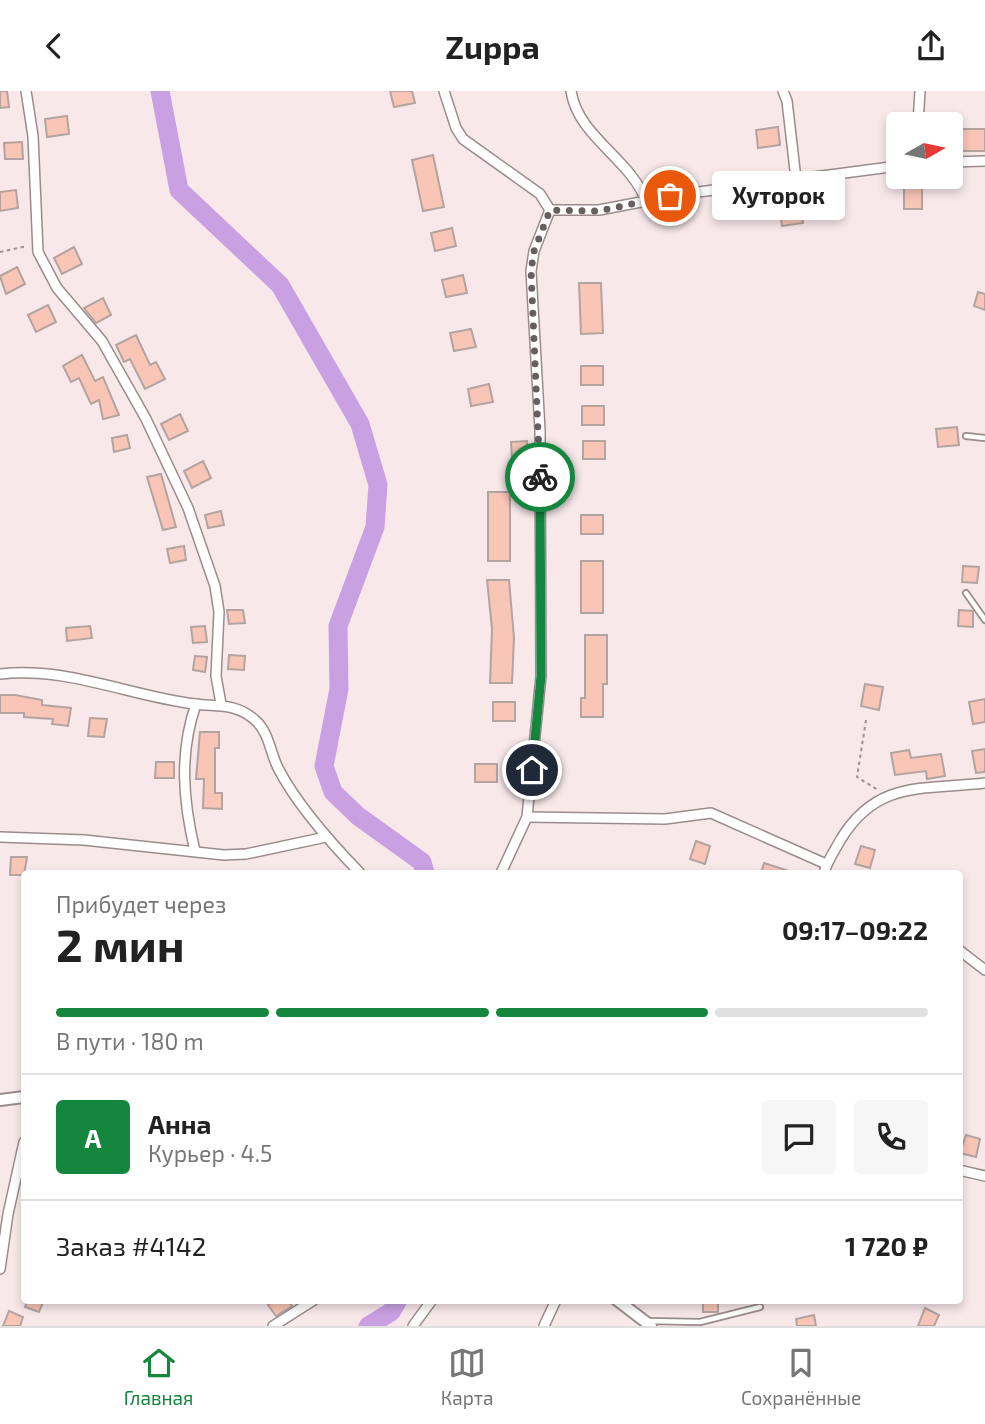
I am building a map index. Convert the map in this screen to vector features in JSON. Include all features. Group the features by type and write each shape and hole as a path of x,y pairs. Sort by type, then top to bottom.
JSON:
{"street":[{"path":"26,91 33,136 38,244 46,270 108,352 146,419 188,508 215,586 219,612 216,676 220,704"},
{"path":"444,91 456,128 463,139 532,187 547,201 550,210 536,244 531,271 540,430 541,676 527,817 502,870"},
{"path":"571,91 575,110 635,178 646,201"},
{"path":"783,91 788,101 796,179"},
{"path":"919,112 920,91"},
{"path":"963,162 985,161"},
{"path":"550,210 580,213 646,201 886,168"},
{"path":"0,674 19,672 65,677 196,704 220,704 235,708 255,720 263,731 278,767 326,837 357,870"},
{"path":"194,851 186,814 184,759 188,728 196,704"},
{"path":"527,817 665,819 711,813 825,869 853,820 866,806 885,795 985,783"},
{"path":"0,837 84,840 246,854 326,837"},
{"path":"963,953 985,970"},
{"path":"0,1100 21,1097"},
{"path":"0,1269 21,1156"},
{"path":"963,1171 985,1176"},
{"path":"273,1326 308,1304"},
{"path":"413,1326 429,1304"},
{"path":"544,1326 554,1304"},
{"path":"622,1304 648,1324"}],"lane":[{"path":"966,436 985,438"},
{"path":"966,593 985,620"},
{"path":"648,1324 700,1322 760,1307"}],"path":[{"path":"0,252 38,244"},
{"path":"866,720 856,778 885,795"}],"building":[{"path":"0,91 7,91 9,107 0,108"},
{"path":"390,91 412,91 415,103 394,107"},
{"path":"67,116 69,134 47,137 45,119"},
{"path":"778,127 780,145 758,148 756,130"},
{"path":"963,129 985,129 985,151 963,151"},
{"path":"22,142 23,159 5,159 4,143"},
{"path":"433,155 444,207 423,211 412,160"},
{"path":"904,189 922,189 922,209 904,209"},
{"path":"16,190 18,208 0,211 0,192"},
{"path":"801,205 803,223 782,226 780,208"},
{"path":"452,228 456,246 435,251 431,233"},
{"path":"74,247 82,264 62,274 54,258"},
{"path":"17,267 25,284 6,294 0,276"},
{"path":"463,275 467,293 446,297 442,280"},
{"path":"579,283 601,283 603,333 581,334"},
{"path":"978,292 985,294 985,310 974,306"},
{"path":"103,298 111,315 96,323 84,308"},
{"path":"48,305 56,322 36,332 28,315"},
{"path":"471,329 476,347 454,351 450,333"},
{"path":"136,335 150,365 156,362 165,379 145,389 130,359 124,362 116,345"},
{"path":"82,355 95,381 103,377 119,415 103,419 99,400 91,404 79,378 71,382 63,366"},
{"path":"581,366 603,366 603,385 581,385"},
{"path":"489,384 493,402 471,406 468,389"},
{"path":"582,406 604,406 604,425 582,425"},
{"path":"180,414 188,431 169,440 161,424"},
{"path":"957,427 959,445 938,447 936,429"},
{"path":"127,435 130,448 114,452 112,438"},
{"path":"527,441 528,458 512,458 511,442"},
{"path":"583,441 605,441 605,459 583,459"},
{"path":"203,461 211,478 192,488 184,471"},
{"path":"161,474 176,527 163,530 147,477"},
{"path":"488,492 510,492 510,561 488,561"},
{"path":"221,511 224,525 208,528 205,515"},
{"path":"581,515 603,515 603,534 581,534"},
{"path":"184,546 186,560 170,563 167,549"},
{"path":"581,561 603,561 603,613 581,613"},
{"path":"963,566 979,567 977,583 962,582"},
{"path":"487,580 509,580 514,638 512,683 490,683 492,629"},
{"path":"227,610 243,610 245,623 229,624"},
{"path":"959,610 973,611 973,627 958,626"},
{"path":"90,626 92,638 67,641 66,628"},
{"path":"205,626 207,642 193,643 191,627"},
{"path":"585,635 607,635 607,684 603,684 603,717 581,717 581,698 585,698"},
{"path":"229,655 245,656 244,670 228,669"},
{"path":"195,656 207,657 205,672 193,670"},
{"path":"865,684 883,687 879,710 861,706"},
{"path":"0,695 15,695 42,700 42,705 71,708 68,726 52,724 53,719 24,717 24,713 0,713"},
{"path":"985,699 985,722 973,724 969,702"},
{"path":"493,702 515,702 515,721 493,721"},
{"path":"90,718 107,719 104,737 88,736"},
{"path":"200,732 219,732 219,748 215,748 215,793 222,793 222,809 203,808 204,779 196,779"},
{"path":"985,749 985,772 976,773 972,751"},
{"path":"909,750 911,758 941,754 945,776 927,779 926,771 895,775 891,753"},
{"path":"156,762 174,762 174,778 155,778"},
{"path":"475,764 497,764 497,782 475,782"},
{"path":"696,841 710,846 705,864 690,859"},
{"path":"861,846 875,850 870,868 855,864"},
{"path":"11,857 27,857 21,875 10,875"},
{"path":"764,863 786,870 762,870"},
{"path":"966,1135 980,1139 976,1157 963,1154"},
{"path":"26,1304 42,1304 39,1312 25,1307"},
{"path":"291,1304 292,1306 276,1316 268,1305"},
{"path":"703,1304 718,1304 718,1312 703,1312"},
{"path":"925,1308 939,1315 934,1326 918,1326"},
{"path":"9,1311 23,1317 20,1326 3,1326"},
{"path":"814,1315 816,1326 797,1326 796,1319"}],"waterway":[{"path":"160,91 179,190 280,285 360,424 378,485 375,527 338,626 339,689 324,766 333,792 358,816 422,862 424,870"},
{"path":"368,1326 391,1312 396,1304"}],"way so far":[{"path":"540,477 531,271 538,237 550,218 550,210 580,213 599,211 670,196"}],"place":[{"name":"Хуторок","path":"670,196"}],"route":[{"path":"532,770 541,676 540,477"}]}
